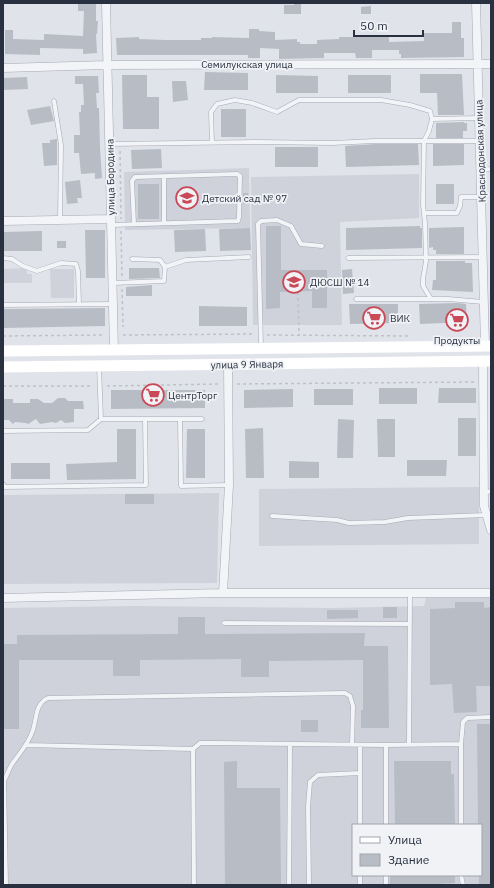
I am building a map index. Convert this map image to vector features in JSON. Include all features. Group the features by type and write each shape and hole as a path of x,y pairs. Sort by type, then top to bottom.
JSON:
{"main road":[{"name":"улица 9 Января","path":"3,351 488,346"},
{"name":"улица 9 Января","path":"3,367 487,361"}],"street":[{"name":"улица Бородина","path":"106,3 114,350"},
{"name":"Краснодонская улица","path":"476,3 484,302 488,346"},
{"name":"Семилукская улица","path":"3,68 107,65 491,64"},
{"path":"3,221 60,220 111,222"},
{"path":"487,361 483,382 488,492 484,506 491,530"},
{"path":"223,593 228,485 228,364"},
{"path":"3,598 223,593 491,593"}],"lane":[{"path":"212,143 211,112 217,104 235,100 252,103 277,112 299,100 380,100 410,105 430,111 432,119 429,131 424,141 423,205 426,265 423,286 431,299"},
{"path":"54,102 61,145 60,220"},
{"path":"432,119 480,118"},
{"path":"110,144 480,141"},
{"path":"481,170 491,170"},
{"path":"111,222 134,224 238,221 240,177 237,174 135,177 132,181 134,224"},
{"path":"164,176 164,223"},
{"path":"424,213 457,212 460,206 461,198 482,197"},
{"path":"261,349 258,224 261,220 277,220 291,226 301,244 322,246"},
{"path":"348,258 483,256"},
{"path":"165,267 186,260 249,257"},
{"path":"3,258 12,259 23,266 37,271 61,263 76,264 78,271 79,304"},
{"path":"113,283 164,281 165,267 160,260 132,259"},
{"path":"356,299 448,299 484,302"},
{"path":"3,305 114,304"},
{"path":"99,366 101,419"},
{"path":"3,431 88,430 101,419 202,419"},
{"path":"3,484 5,487 146,485 145,419"},
{"path":"180,419 181,486 228,485"},
{"path":"272,516 337,520 349,523 385,522 408,518 486,515"},
{"path":"409,744 410,592"},
{"path":"224,624 410,624"},
{"path":"6,885 4,781 11,766 26,745 33,730 37,710 41,701 48,698 345,693 350,696 353,706 352,745"},
{"path":"461,824 461,744 463,722 467,718 491,716"},
{"path":"26,745 193,749 200,743 352,745 461,744"},
{"path":"289,885 290,744"},
{"path":"360,745 360,824"},
{"path":"386,745 386,824"},
{"path":"193,749 194,885"},
{"path":"309,885 308,807 310,782 318,775 360,773"}],"path":[{"path":"120,144 123,328"},
{"path":"298,292 299,335"},
{"path":"3,336 260,334 415,336"},
{"path":"3,386 483,382"}],"shaded area":[{"name":"Детский сад № 97","path":"249,168 250,228 125,230 124,172"},
{"path":"419,174 419,218 340,222 342,325 253,325 251,177"},
{"path":"27,268 27,274 32,274 32,283 3,283 3,269"},
{"path":"50,269 74,269 74,298 51,298"},
{"path":"479,487 479,544 259,546 259,489"},
{"path":"219,493 217,583 3,584 3,495"},
{"path":"426,598 491,598 491,885 3,885 3,608 135,606 331,608 424,606"}],"building":[{"path":"78,3 96,3 96,21 98,21 96,34 97,53 83,54 83,49 40,48 40,55 5,54 5,30 13,30 13,39 44,40 44,34 83,36 84,11 78,11"},
{"path":"294,3 301,3 301,14 284,14 284,5 294,5"},
{"path":"371,6 371,14 361,14 361,7"},
{"path":"452,22 461,22 461,38 464,38 464,57 401,58 399,50 372,50 372,58 356,58 355,53 324,53 324,58 279,59 279,49 260,48 260,58 248,58 248,55 117,55 116,38 139,37 139,39 201,40 201,38 212,37 249,38 249,29 259,29 259,31 275,32 275,40 297,39 297,42 300,42 300,44 317,44 317,40 339,39 339,37 362,37 362,35 370,35 370,37 389,37 389,42 424,41 424,33 452,33"},
{"path":"205,72 248,73 248,90 204,90"},
{"path":"420,74 462,74 464,115 438,115 437,93 420,93"},
{"path":"122,75 147,75 147,97 159,97 159,129 123,129"},
{"path":"276,75 318,76 318,93 276,93"},
{"path":"348,75 391,75 391,93 348,93"},
{"path":"75,76 98,76 99,93 96,93 97,108 99,108 102,178 95,179 95,173 81,174 79,153 74,153 74,135 80,135 79,112 81,112 81,105 84,105 83,84 75,84"},
{"path":"27,77 28,89 3,90 3,78"},
{"path":"172,81 186,81 188,100 173,102"},
{"path":"50,106 54,121 31,125 27,110"},
{"path":"221,109 246,109 246,137 221,137"},
{"path":"436,123 467,123 467,131 463,131 463,138 436,138"},
{"path":"57,139 57,165 44,166 42,143 50,143 50,140"},
{"path":"418,144 419,165 346,167 345,146"},
{"path":"433,144 464,144 464,165 433,166"},
{"path":"275,147 318,147 318,167 275,167"},
{"path":"161,149 162,168 132,169 131,150"},
{"path":"80,180 82,198 77,198 78,203 67,204 65,182"},
{"path":"138,184 159,184 159,219 138,219"},
{"path":"436,184 454,184 454,204 436,204"},
{"path":"243,193 248,193 248,204 243,204"},
{"path":"266,226 281,226 281,270 327,270 327,308 312,308 312,291 280,292 280,308 266,309"},
{"path":"420,226 420,228 422,228 422,248 346,250 346,228"},
{"path":"464,227 464,254 436,254 436,250 433,250 433,247 429,248 429,228"},
{"path":"250,228 251,250 220,251 219,229"},
{"path":"205,229 206,251 175,252 174,230"},
{"path":"85,230 105,230 105,278 86,278"},
{"path":"42,231 42,251 3,251 3,232"},
{"path":"57,241 66,241 66,248 57,248"},
{"path":"436,261 465,261 465,263 472,263 473,292 432,290 433,280 436,280"},
{"path":"129,268 159,268 160,278 129,279"},
{"path":"352,269 354,293 343,294 342,270"},
{"path":"152,285 152,296 126,296 126,287"},
{"path":"349,304 398,304 398,323 350,324"},
{"path":"419,304 466,304 467,322 420,324"},
{"path":"199,306 247,307 247,326 199,326"},
{"path":"105,308 105,326 3,328 3,309"},
{"path":"379,388 417,388 417,404 379,404"},
{"path":"439,388 476,388 476,403 438,403"},
{"path":"293,389 293,407 244,408 244,390"},
{"path":"314,389 353,389 353,405 314,405"},
{"path":"111,390 205,390 205,408 111,409"},
{"path":"58,398 65,398 68,401 83,401 84,409 74,409 74,422 65,423 61,420 56,423 52,422 40,424 36,419 28,424 15,422 13,424 9,420 3,420 3,399 13,399 13,403 30,403 30,399 38,399 44,403 52,403"},
{"path":"458,418 476,418 476,456 458,456"},
{"path":"338,419 354,420 353,458 337,458"},
{"path":"377,419 395,419 395,457 378,457"},
{"path":"263,428 264,478 246,478 245,429"},
{"path":"117,429 136,429 136,479 67,480 66,464 117,462"},
{"path":"187,429 205,429 205,478 186,478"},
{"path":"407,460 447,460 446,476 407,476"},
{"path":"289,461 319,462 319,478 289,478"},
{"path":"11,463 50,463 50,479 11,479"},
{"path":"125,494 154,494 154,504 125,504"},
{"path":"455,602 484,602 484,608 491,607 491,686 476,686 477,712 454,713 452,684 430,685 430,609 455,608"},
{"path":"383,607 397,607 397,618 383,618"},
{"path":"327,610 358,610 358,618 327,619"},
{"path":"178,617 205,617 205,634 365,633 364,646 388,646 389,728 361,728 361,710 363,710 363,660 269,661 269,677 241,677 241,659 140,660 140,676 113,676 113,660 19,660 19,729 3,729 3,644 17,644 17,635 178,634"},
{"path":"301,720 318,720 318,732 301,732"},
{"path":"477,724 491,724 491,885 479,885 479,876 482,876 482,824 478,824"},
{"path":"237,761 237,788 280,788 281,885 225,885 224,762"},
{"path":"394,761 451,761 451,774 454,774 455,824 395,824"},
{"path":"390,876 455,876 455,883 437,885 390,885"}],"place":[{"name":"Детский сад № 97","path":"187,198"},
{"name":"ДЮСШ № 14","path":"294,282"},
{"name":"ВИК","path":"374,318"},
{"name":"Продукты","path":"457,320"},
{"name":"ЦентрТорг","path":"153,395"}]}
